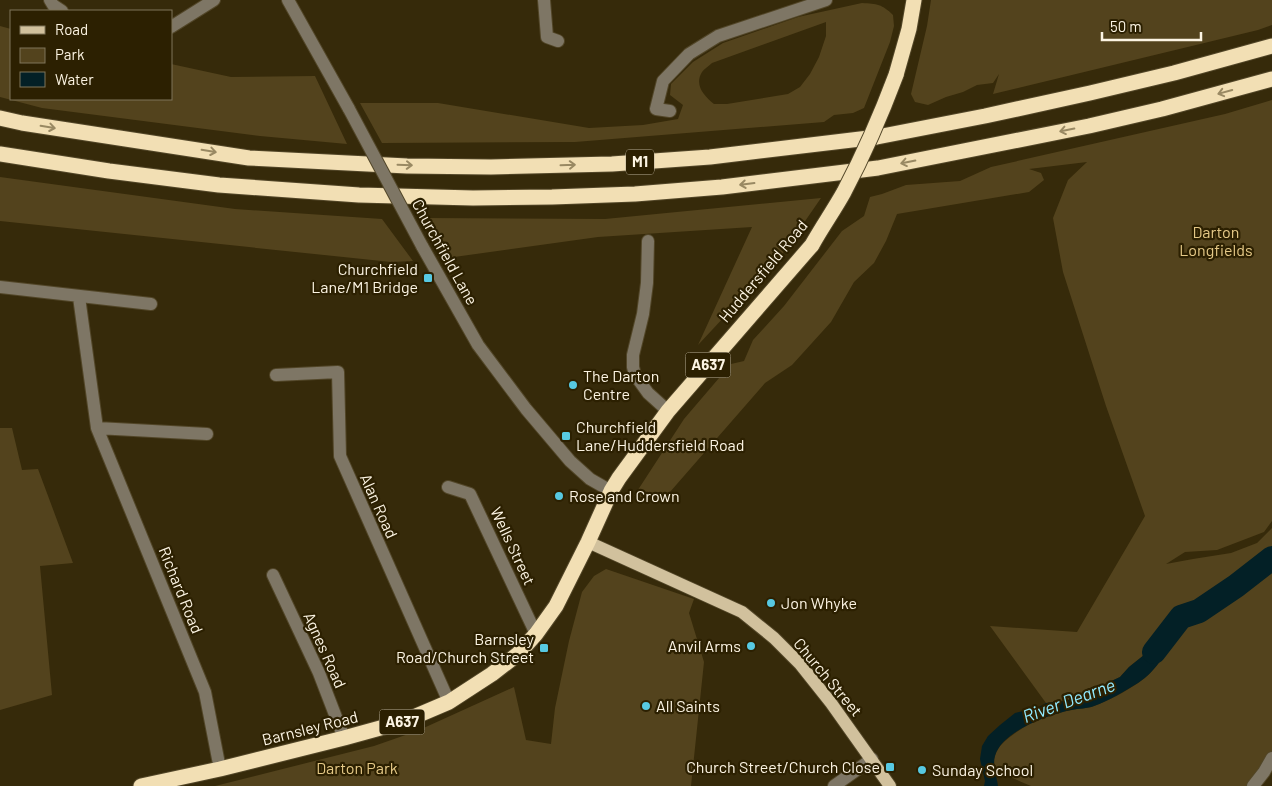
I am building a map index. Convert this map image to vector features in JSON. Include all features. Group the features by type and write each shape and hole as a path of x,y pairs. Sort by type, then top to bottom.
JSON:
{"highway":[{"name":"Huddersfield Road","path":"588,542 611,491 668,411 812,244 843,194 862,156 896,75 909,29 914,0"},
{"name":"M1","path":"0,118 249,158 407,166 482,167 612,164 710,157 878,137 1090,93 1174,73 1272,46"},
{"name":"M1","path":"0,154 219,185 359,195 473,198 635,194 722,187 878,168 1089,126 1162,109 1272,79"},
{"name":"Barnsley Road","path":"141,786 220,769 344,738 402,722 449,702 492,674 518,654 536,634 556,606 588,542"}],"main road":[{"name":"Church Street","path":"588,542 742,612 774,638 800,664 831,702 890,786"}],"street":[{"path":"50,0 53,5 60,10"},
{"path":"172,25 214,0"},
{"name":"Churchfield Lane","path":"288,0 478,345 526,409 570,461 590,479 611,491"},
{"path":"544,0 548,37 558,40"},
{"path":"670,111 656,110 663,81 688,54 718,36 826,0"},
{"path":"648,241 647,284 643,314 633,355 633,367 635,375 648,393 668,411"},
{"path":"0,287 151,304"},
{"name":"Richard Road","path":"79,296 97,428 205,692 220,769"},
{"name":"Alan Road","path":"276,375 338,372 340,456 449,702"},
{"path":"97,428 207,434"},
{"name":"Wells Street","path":"448,487 470,494 536,634"},
{"name":"Agnes Road","path":"273,575 319,673 344,738"},
{"path":"1253,786 1272,758"},
{"path":"834,786 872,760"}],"green space":[{"path":"931,0 1272,0 1272,25 993,94 999,74 993,83 977,85 928,105 915,102 911,94"},
{"path":"862,3 879,5 893,15 894,26 890,42 864,108 853,113 834,115 824,122 575,142 382,143 360,103 438,103 589,128 643,125 678,119 683,105 670,95 671,84 693,62 723,43 798,17","holes":["826,22 826,36 819,57 810,74 800,87 788,94 727,104 714,104 701,90 700,77 703,71 712,63"]},
{"path":"0,26 10,29 10,100 0,97"},
{"path":"172,64 231,77 315,76 347,144 260,136 42,108 11,100 172,100"},
{"name":"Darton Longfields","path":"1272,100 1272,521 1264,532 1217,550 1185,552 1166,564 1231,553 1257,543 1272,528 1272,751 1254,779 1246,786 1031,786 1006,775 994,763 998,749 1016,732 1052,715 1094,706 1128,690 1145,678 1156,666 1179,629 1170,626 1158,643 1120,677 1065,701 1046,703 990,626 1077,632 1145,516 1106,406 1063,272 1053,218 1068,180 1087,162 1029,169 1041,173 1044,180 1029,192 897,214 886,241 874,263 854,282 831,322 792,365 765,383 663,500 634,496 684,419 731,364 744,361 753,340 784,306 842,231 864,216 870,197 906,185 960,181 991,167 1225,114"},
{"path":"0,177 235,209 382,219 413,261 391,262 0,221"},
{"path":"821,198 781,256 698,345 752,227 598,237 447,258 423,218 605,219"},
{"path":"0,428 12,428 22,470 38,469 73,563 40,566 52,695 0,710"},
{"name":"Darton Park","path":"606,569 694,599 689,613 704,662 691,786 215,786 374,746 417,731 514,687 526,740 551,744 555,708 569,641 582,592 594,576"}],"water":[{"path":"1171,626 1180,629 1162,659 1145,678 1099,704 1050,716 1016,732 999,747 995,756 994,767 998,786 984,786 985,781 980,759 982,746 988,736 1000,725 1015,713 1039,707 1046,703 1065,701 1120,677 1158,643"}],"waterway":[{"name":"River Dearne","path":"1154,652 1181,617 1199,611 1236,586 1272,558"}],"place":[{"name":"Churchfield Lane/M1 Bridge","path":"428,278"},
{"name":"The Darton Centre","path":"573,385"},
{"name":"Churchfield Lane/Huddersfield Road","path":"566,436"},
{"name":"Rose and Crown","path":"559,496"},
{"name":"Jon Whyke","path":"771,603"},
{"name":"Anvil Arms","path":"751,646"},
{"name":"Barnsley Road/Church Street","path":"544,648"},
{"name":"All Saints","path":"646,706"},
{"name":"Church Street/Church Close","path":"890,767"},
{"name":"Sunday School","path":"922,770"}]}
